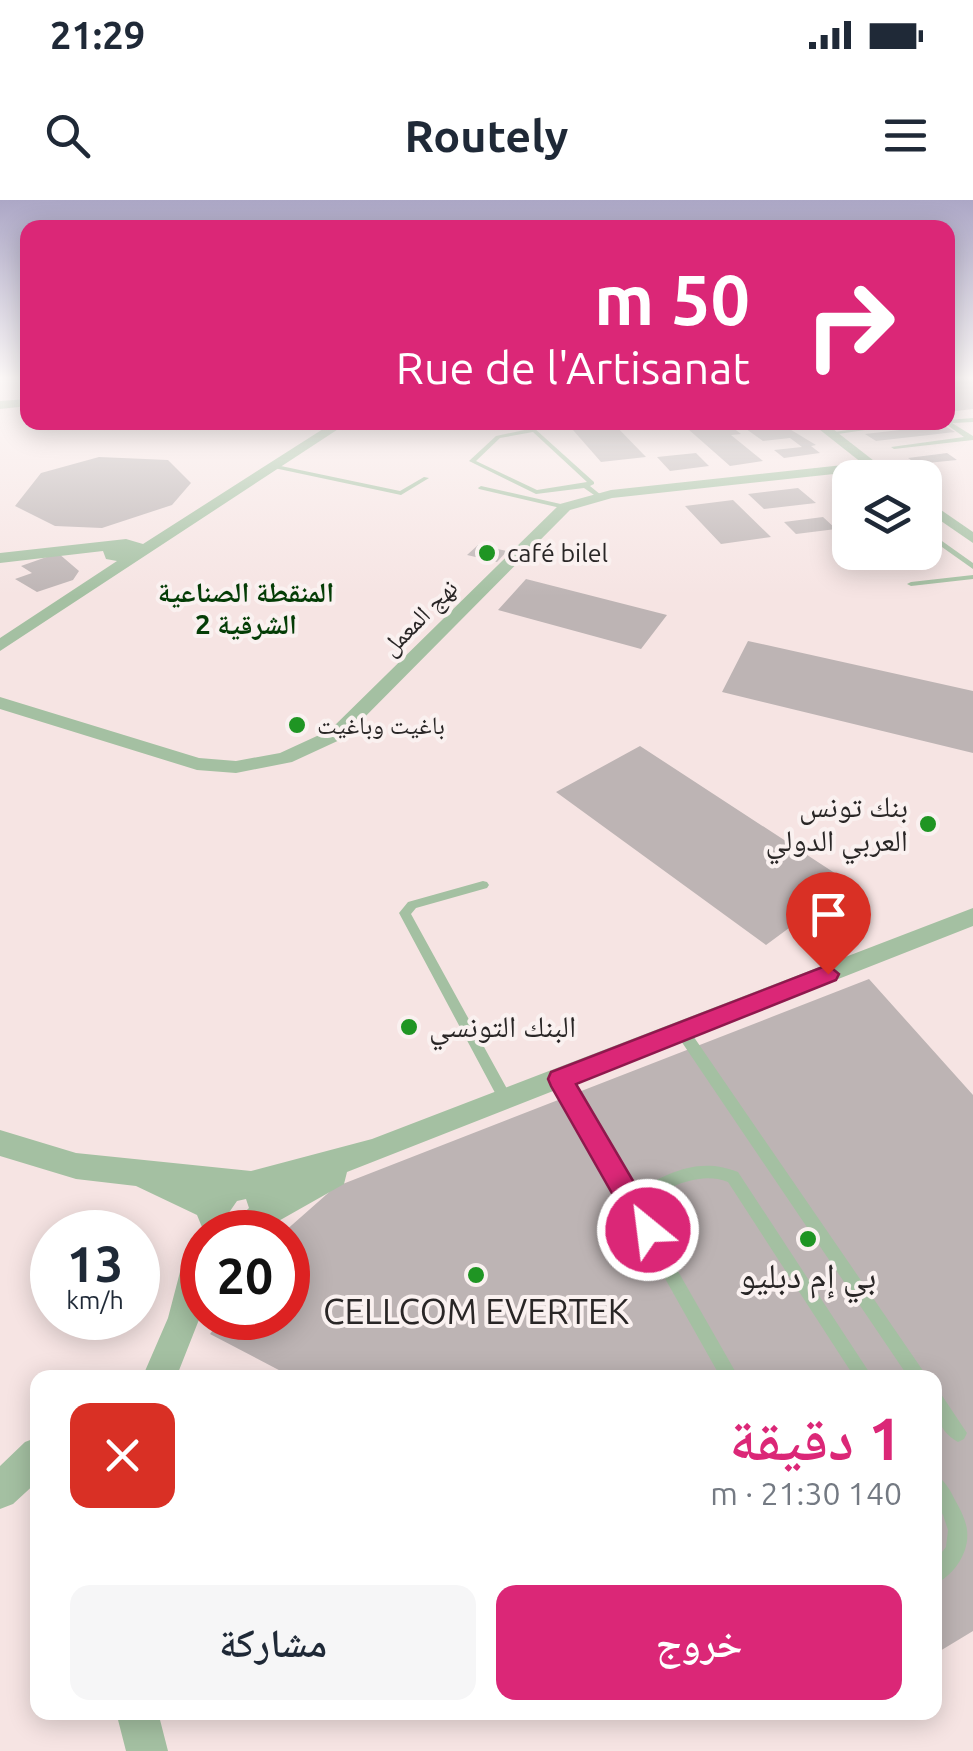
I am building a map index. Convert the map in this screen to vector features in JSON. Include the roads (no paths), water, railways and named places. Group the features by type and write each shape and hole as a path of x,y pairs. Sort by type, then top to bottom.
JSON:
{"street":[{"path":"0,646 102,578 124,551 194,520 300,450"},
{"name":"نهج المعمل","path":"0,703 197,764 236,767 284,758 337,734 565,508 592,491 832,470"},
{"path":"942,516 973,539"},
{"path":"0,558 82,548 124,551"},
{"path":"217,1210 220,1195 246,1184 373,1152 973,917"},
{"path":"0,1143 76,1166 246,1184 263,1196 259,1210"},
{"path":"279,1210 373,1152"},
{"path":"125,1169 186,1210"},
{"path":"164,1370 180,1336"},
{"path":"0,1491 30,1463"},
{"path":"139,1720 146,1751"}],"lane":[{"path":"484,450 472,461 536,492 592,491 592,483 556,450"},
{"path":"276,466 401,492 426,478"},
{"path":"482,488 565,508"},
{"path":"942,544 973,567"},
{"path":"911,584 973,577"},
{"path":"483,885 412,904 405,913 506,1100"},
{"path":"682,1031 915,1370"},
{"path":"560,1079 726,1370"},
{"path":"631,1200 687,1174 720,1170 733,1177 861,1370"},
{"path":"942,1410 958,1433"},
{"path":"942,1495 958,1519 959,1545 942,1569"}],"place":[{"name":"café bilel","path":"487,553"},
{"name":"باغيت وباغيت","path":"297,725"},
{"name":"بنك تونس العربي الدولي","path":"928,824"},
{"name":"البنك التونسي","path":"409,1027"},
{"name":"بي إم دبليو","path":"808,1239"},
{"name":"CELLCOM EVERTEK","path":"476,1275"}],"district":[{"name":"المنقطة الصناعية الشرقية 2","path":"246,608"}]}
